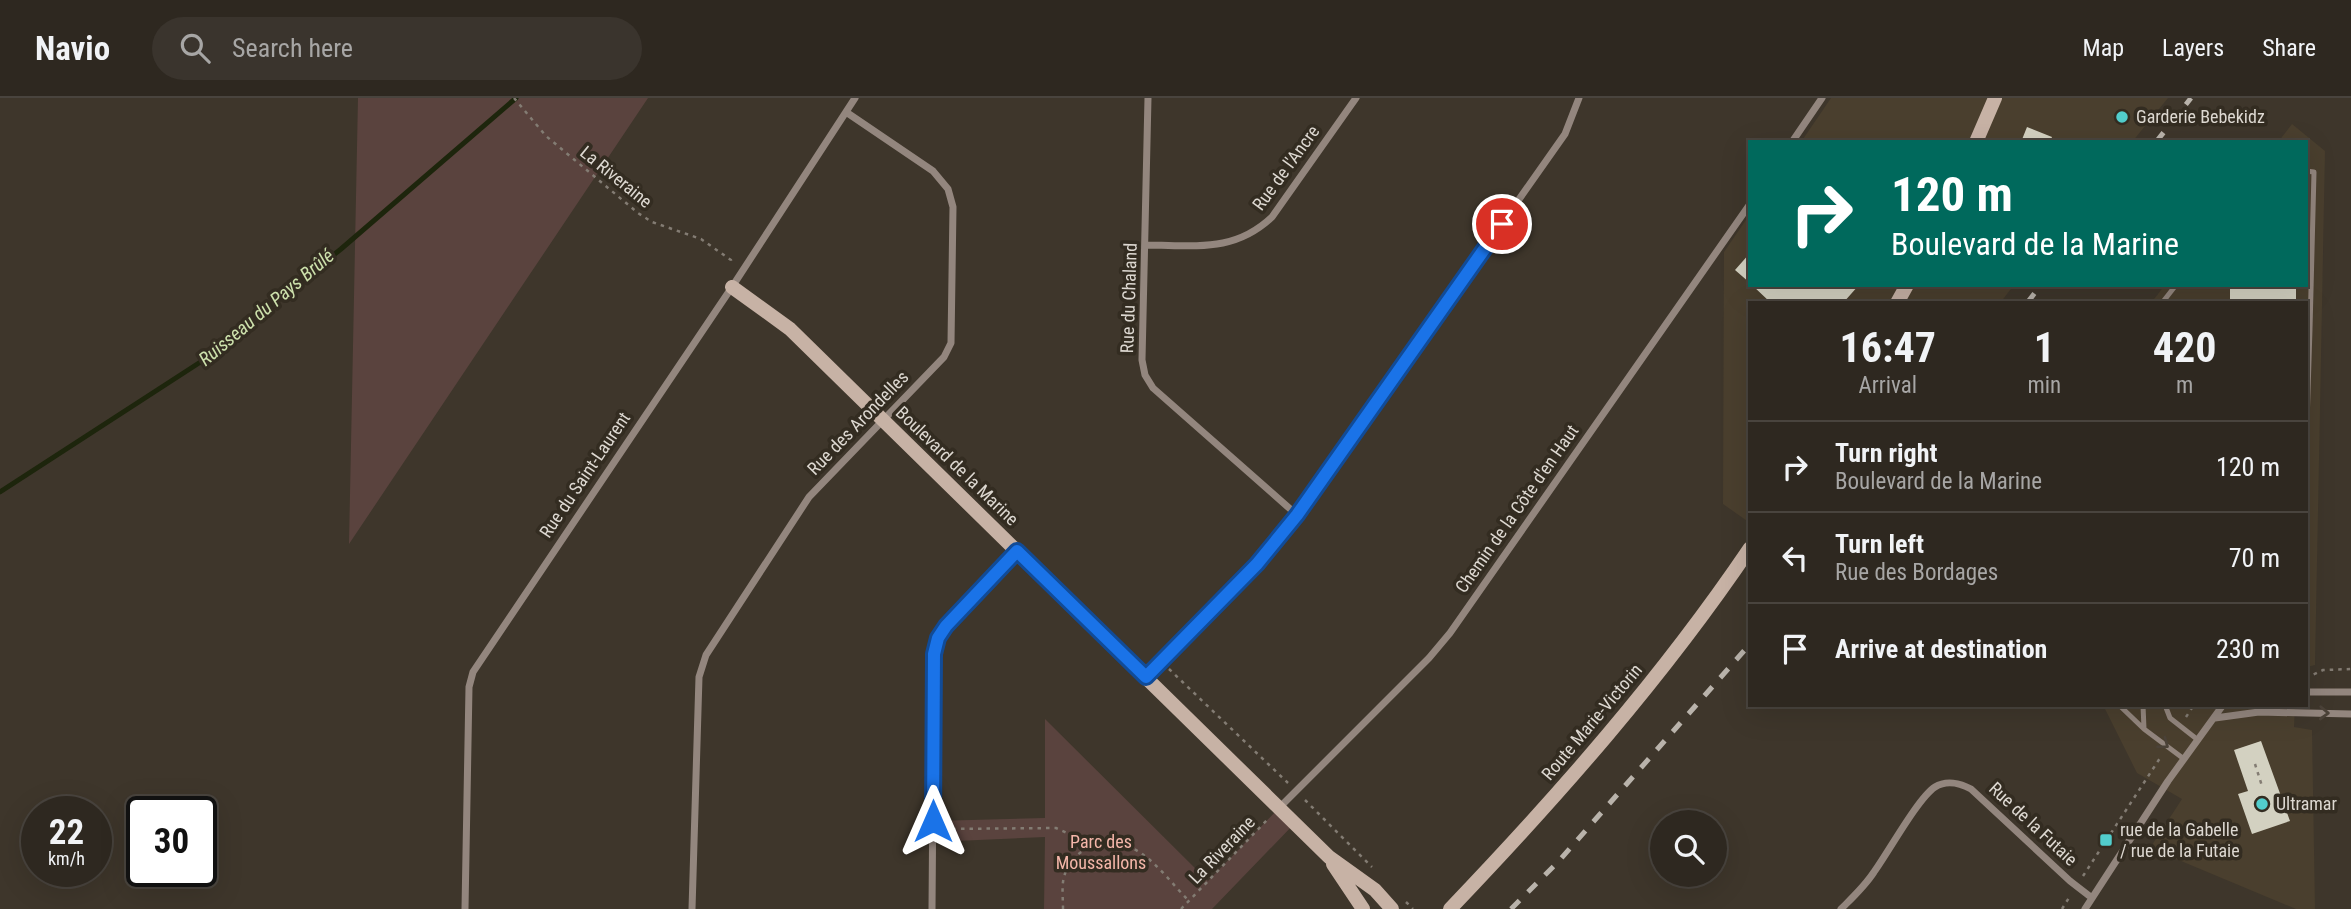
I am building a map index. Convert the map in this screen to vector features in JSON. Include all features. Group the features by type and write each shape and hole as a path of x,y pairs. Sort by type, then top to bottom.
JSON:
{"street":[{"name":"Rue du Saint-Laurent","path":"465,909 469,687 473,672 732,287 855,98"},
{"name":"Rue du Chaland","path":"1147,98 1142,360 1145,375 1153,388 1297,515"},
{"name":"Rue de l'Ancre","path":"1146,245 1218,245 1258,231 1272,217 1356,98"},
{"path":"1146,677 1257,564 1297,515 1565,134 1579,98"},
{"path":"1793,140 1822,98"},
{"path":"1977,140 1995,98"},
{"name":"Rue des Arondelles","path":"692,909 699,677 706,655 809,497 944,357 951,343 953,207 948,189 933,171 846,112"},
{"name":"Chemin de la Côte d'en Haut","path":"1280,807 1429,658 1450,633 1748,207"},
{"name":"Boulevard de la Marine","path":"732,287 790,329 1329,857 1398,904"},
{"path":"932,909 934,654 938,638 946,626 1017,551"},
{"name":"Route Marie-Victorin","path":"1450,909 1551,801 1621,720 1748,551"},
{"path":"2308,692 2351,692"},
{"path":"2085,909 2184,759 2222,707"},
{"path":"2215,718 2259,712 2351,714"},
{"name":"Rue de la Futaie","path":"1841,909 1873,874 1927,794 1947,783 1964,785 1971,789 2092,898"},
{"name":"Boulevard de la Marine","path":"1329,857 1363,909"}],"lane":[{"path":"2308,171 2314,172 2308,329"},
{"path":"2164,301 2174,287"},
{"path":"2121,707 2144,729 2184,759"},
{"path":"2143,707 2144,729"},
{"path":"2166,707 2170,718 2198,740"}],"path":[{"name":"La Riveraine","path":"514,98 546,136 638,213 652,222 701,239 731,260 732,287"},
{"path":"1162,662 1376,872"},
{"path":"2308,677 2323,670 2351,669"},
{"path":"2184,720 2193,707"},
{"path":"2089,866 2160,757"},
{"path":"2255,764 2262,786"},
{"name":"La Riveraine","path":"1181,909 1280,807"},
{"path":"933,829 1056,828 1067,833 1084,849"},
{"path":"1063,909 1063,881 1072,860 1089,845 1108,843 1133,849 1150,861 1189,901"},
{"path":"1398,904 1413,909"},
{"path":"2062,909 2064,905"}],"shaded area":[{"path":"1831,98 2168,98 2134,140 1802,140"},
{"path":"2292,124 2325,151 2315,665 2308,667 2308,301 2153,301 2163,287 2308,287 2308,140 2280,140"},
{"path":"1748,217 1748,287 2012,287 2002,301 1748,301 1748,522 1723,504 1724,252"},
{"path":"2104,707 2295,707 2294,727 2312,730 2315,909 2296,909 2150,848 2182,799 2137,773"}],"green space":[{"path":"358,98 648,98 349,544"},
{"name":"Parc des Moussallons","path":"1045,719 1208,881 1280,807 1295,823 1212,909 1044,909 1045,837 933,842 933,821 1045,818"}],"building":[{"path":"2027,127 2052,137 2051,140 2022,140"},
{"path":"1748,255 1748,281 1735,270"},
{"path":"1754,287 1857,287 1845,301 1769,301"},
{"path":"2230,287 2296,287 2296,301 2230,301"},
{"path":"2261,741 2290,821 2252,834 2238,794 2248,791 2234,750"}],"waterway":[{"name":"Ruisseau du Pays Brûlé","path":"0,492 202,361 341,249 516,98"}],"railway":[{"path":"2158,140 2191,98"},
{"path":"2029,301 2039,287"},
{"path":"1511,909 1557,863 1748,646"}],"place":[{"name":"Garderie Bebekidz","path":"2122,117"},
{"name":"Ultramar","path":"2262,804"},
{"name":"rue de la Gabelle / rue de la Futaie","path":"2106,840"}],"route":[{"path":"933,821 934,654 938,638 946,626 1017,551 1146,677 1257,564 1297,515 1502,224"}]}
